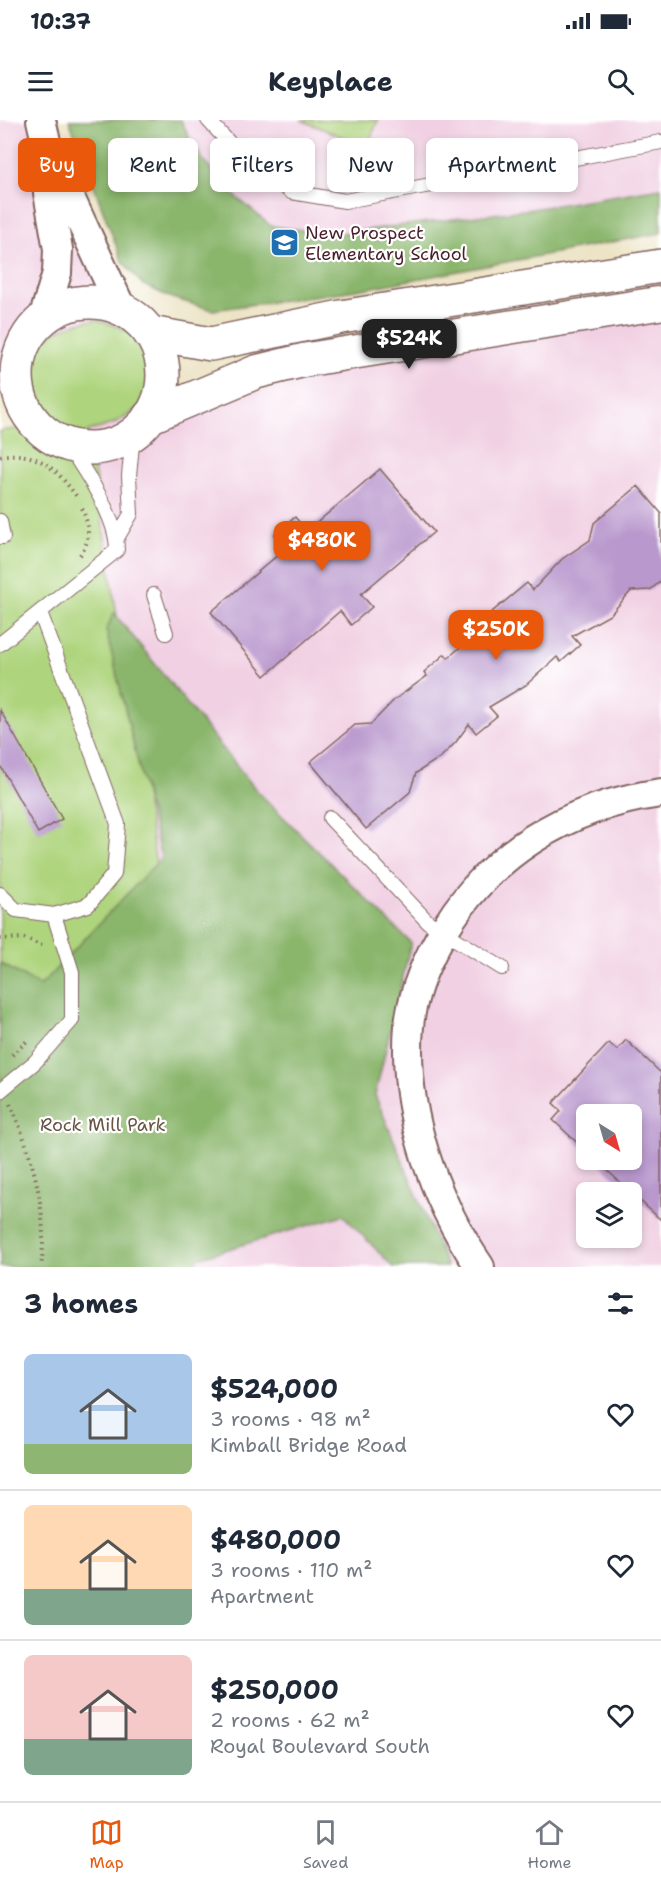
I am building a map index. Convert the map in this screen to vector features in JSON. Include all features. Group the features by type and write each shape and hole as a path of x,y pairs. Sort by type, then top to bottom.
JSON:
{"street":[{"path":"41,120 45,138"},
{"path":"23,336 63,307 87,302 112,305 134,316 150,333 161,355 163,380 158,404 126,440 102,448 78,448 56,441 36,426 23,406 16,383 23,336 57,273 58,249 48,192"},
{"path":"67,192 122,310"},
{"path":"150,333 211,344 341,317 661,266"},
{"path":"141,425 256,372 305,360 661,303"},
{"path":"0,416 36,426"},
{"path":"480,1267 462,1241 430,1173 421,1140 407,1064 409,1024 417,983 461,902 492,869 527,841 571,817 612,804 661,793"}],"lane":[{"path":"208,120 245,160 291,192 345,201 661,142"},
{"path":"117,538 131,514 129,476 141,425"},
{"path":"0,644 117,550 117,538 99,496 68,445"},
{"path":"0,520 3,537 0,537"},
{"path":"154,595 166,633"},
{"path":"0,894 16,910 54,915 88,905 114,874 118,824 40,612"},
{"path":"330,818 428,922 502,968"},
{"path":"2,1090 35,1062 72,1020 72,972 54,915"}],"path":[{"path":"0,456 18,453 36,458 45,463 76,496 87,520 89,532 85,549 78,557"},
{"path":"0,939 24,938 46,948 49,958"},
{"path":"7,1062 21,1044 30,1039"},
{"path":"2,1090 18,1121 36,1187 44,1243 41,1267"}],"shaded area":[{"path":"0,120 55,120 61,138 18,138 18,192 79,192 139,376 154,401 139,430 234,396 661,295 661,1267 195,1267 198,1258 166,1002 78,367 0,383"},
{"name":"New Prospect Elementary School","path":"85,120 661,120 661,201 181,284 127,192 198,192 198,138 108,138 108,159"}],"green space":[{"path":"69,120 181,120 189,138 108,138 108,192 198,192 198,153 210,169 210,192 230,192 271,226 334,234 532,209 661,188 661,233 363,289 213,310 172,298 143,285 122,261 96,192 96,138 76,138"},
{"path":"301,120 378,120 371,138 345,138"},
{"name":"Rock Mill Park","path":"96,320 121,328 138,338 148,350 153,367 153,380 149,392 134,411 112,424 88,431 168,941 0,1206 0,431 56,424 39,408 30,392 27,375 31,359 41,344 55,332 74,324"},
{"path":"114,613 258,792 411,943 375,1095 447,1267 393,1267 343,1215 198,1258 195,1267 0,1267 0,963 40,986 161,858 106,630"}],"building":[{"path":"380,469 434,532 361,594 372,607 351,625 340,611 265,676 211,612 286,548 275,534 295,517 307,531"},
{"path":"638,486 661,513 661,581 650,590 631,591 610,615 572,636 580,645 561,662 557,657 526,685 489,707 497,716 476,733 469,724 441,757 416,773 410,792 366,829 310,762 355,725 371,724 394,700 427,676 424,672 445,654 448,658 474,635 470,630 527,583 533,590 562,559 590,540 594,523"},
{"path":"0,710 62,819 38,833 0,765"},
{"path":"626,1040 661,1073 661,1220 642,1202 642,1182 620,1182 607,1170 642,1170 642,1104 576,1104 576,1142 553,1120 561,1111 553,1103 609,1043 617,1050"}],"place":[{"name":"New Prospect Elementary School","path":"284,243"}]}
